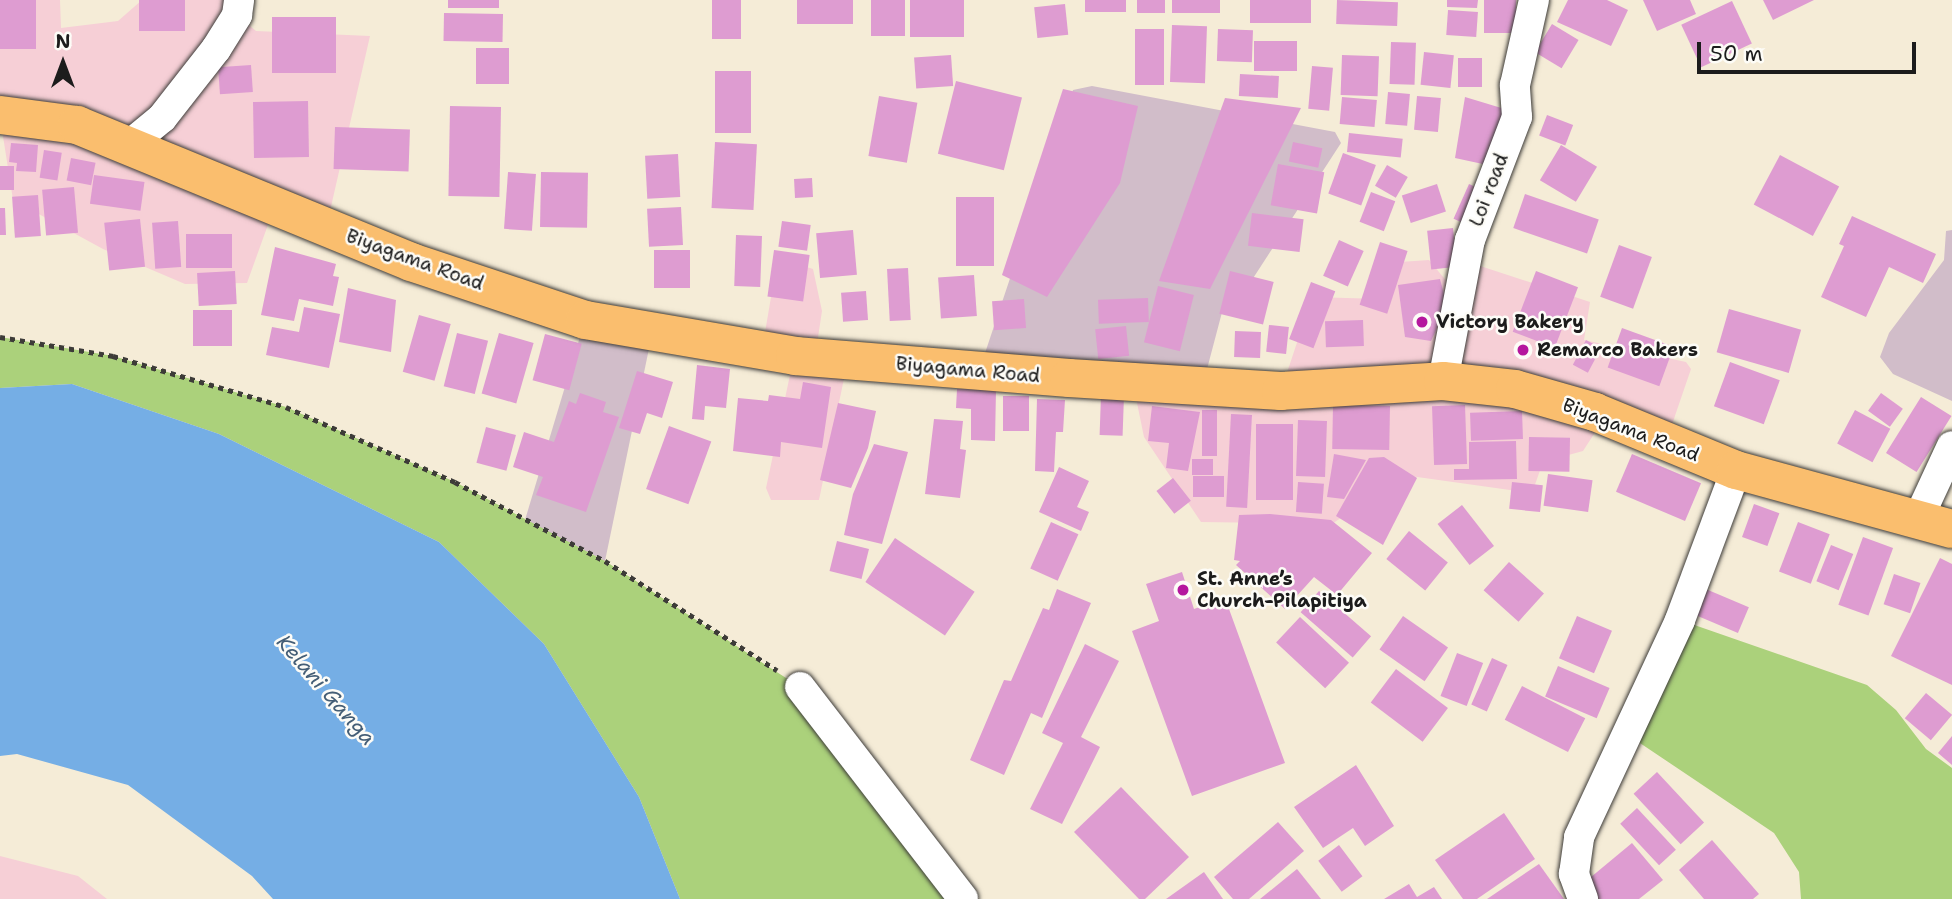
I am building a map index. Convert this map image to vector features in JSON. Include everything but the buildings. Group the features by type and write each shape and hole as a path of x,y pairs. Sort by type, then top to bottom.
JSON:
{"main road":[{"name":"Biyagama Road","path":"0,115 77,125 411,262 585,320 652,334 795,356 1202,388 1281,391 1443,381 1515,389 1595,412 1736,470 1936,523"}],"street":[{"path":"128,146 162,118 216,49 237,15 239,0"},
{"name":"Loi road","path":"1443,381 1470,240 1517,117 1515,85 1534,0"},
{"path":"1936,523 1952,446"},
{"path":"1583,899 1574,874 1579,837 1680,620 1736,470"},
{"path":"800,687 963,899"}],"path":[{"path":"0,337 113,356 286,407 455,482 605,561 687,610 800,687"}],"shaded area":[{"path":"0,0 60,0 61,28 118,21 142,0 239,0 237,15 256,31 370,36 330,211 274,208 247,283 185,284 103,249 13,200 0,117"},
{"path":"1092,86 1335,132 1341,143 1248,286 1225,301 1202,388 979,371 1073,90"},
{"path":"1952,230 1952,401 1893,374 1880,357 1889,333 1944,260 1946,231"},
{"path":"1429,260 1458,295 1465,261 1590,302 1584,340 1686,362 1691,369 1666,442 1605,417 1583,451 1543,462 1532,493 1403,475 1332,524 1201,522 1144,437 1136,398 1281,391 1312,297 1381,299 1400,262"},
{"path":"788,261 813,269 822,311 815,357 848,359 819,500 771,500 766,488 794,356 762,350 777,262"},
{"path":"585,320 652,334 605,561 525,520"},
{"path":"0,856 78,876 107,899 0,899"}],"green space":[{"path":"0,337 113,356 286,407 455,482 605,561 800,687 963,899 680,899 639,797 544,644 439,542 219,434 72,384 0,388"},
{"path":"1680,620 1867,685 1896,710 1926,749 1952,768 1952,899 1801,899 1799,872 1774,833 1625,733"}],"water":[{"name":"Kelani Ganga","path":"72,384 219,434 439,542 544,644 639,797 680,899 273,899 252,876 128,785 17,754 0,756 0,388"}],"place":[{"name":"Victory Bakery","path":"1422,322"},
{"name":"Remarco Bakers","path":"1523,350"},
{"name":"St. Anne’s Church-Pilapitiya","path":"1183,590"}]}
